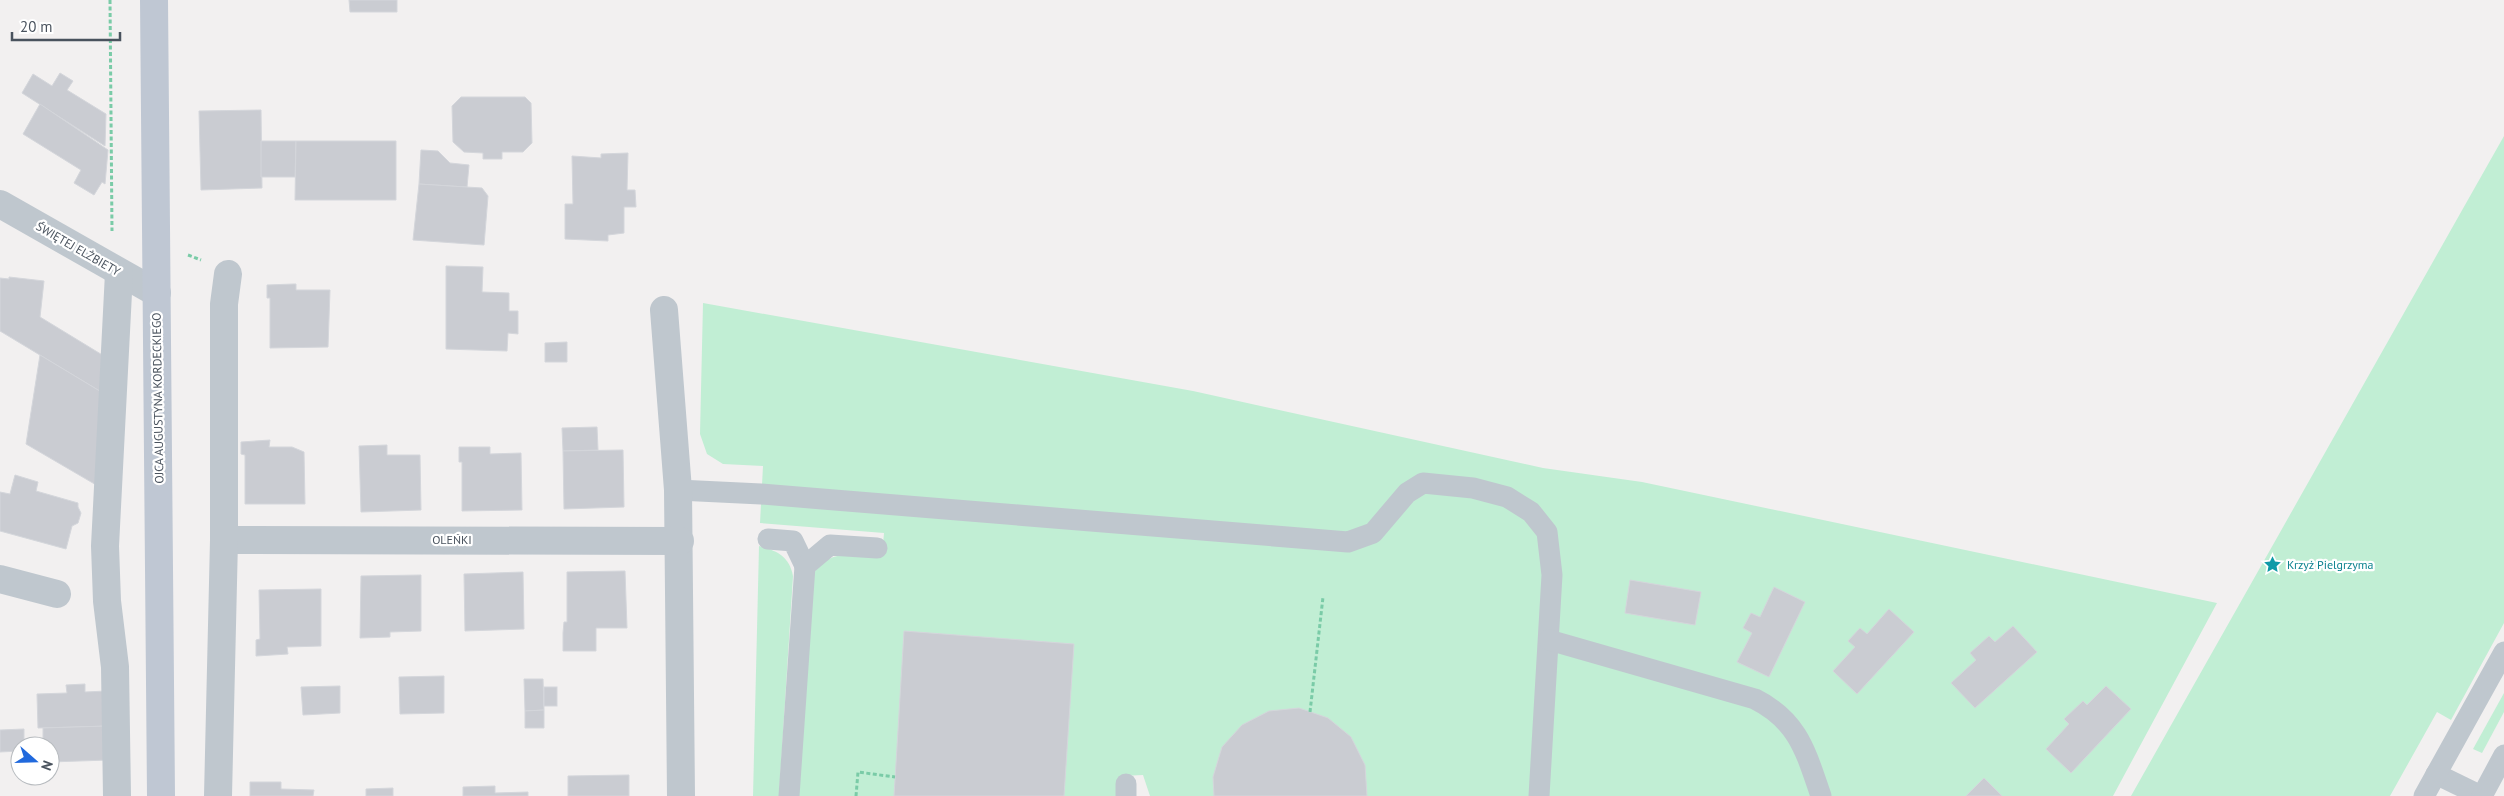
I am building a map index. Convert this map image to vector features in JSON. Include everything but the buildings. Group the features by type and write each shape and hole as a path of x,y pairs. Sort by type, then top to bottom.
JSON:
{"street":[{"name":"OJCA AUGUSTYNA KORDECKIEGO","path":"154,0 161,796"},
{"name":"ŚWIĘTEJ ELŻBIETY","path":"0,204 157,293"},
{"path":"116,796 114,666 107,601 105,546 119,273"},
{"path":"218,796 224,540 224,304 228,274"},
{"path":"664,310 678,490 680,541 681,796"},
{"name":"OLEŃKI","path":"224,540 680,541"},
{"path":"0,579 56,594"}],"lane":[{"path":"678,490 771,495 1348,542 1373,533 1407,493 1423,483 1473,488 1507,497 1531,512 1547,532 1552,575 1539,796"},
{"path":"768,539 793,541 806,566 789,796"},
{"path":"806,566 830,545 877,548"},
{"path":"1549,640 1755,699 1774,708 1794,728 1806,751 1821,796"},
{"path":"2424,796 2504,652"},
{"path":"2436,774 2481,796 2504,755"}],"path":[{"path":"110,0 112,246 119,273"},
{"path":"1310,712 1323,596"},
{"path":"856,796 858,772 895,776"}],"green space":[{"path":"2504,136 2504,623 2451,720 2437,712 2390,796 2131,796"},
{"path":"703,303 1193,391 1543,468 1642,482 2217,603 2113,796 1150,796 1143,775 1122,776 1121,796 798,796 813,575 826,560 834,557 852,554 882,556 884,533 760,523 763,466 723,464 707,454 700,434"},
{"path":"759,546 781,555 789,564 793,576 779,796 753,796"},
{"path":"2504,693 2504,712 2482,753 2473,749"}],"place":[{"name":"Krzyż Pielgrzyma","path":"2273,565"}]}
